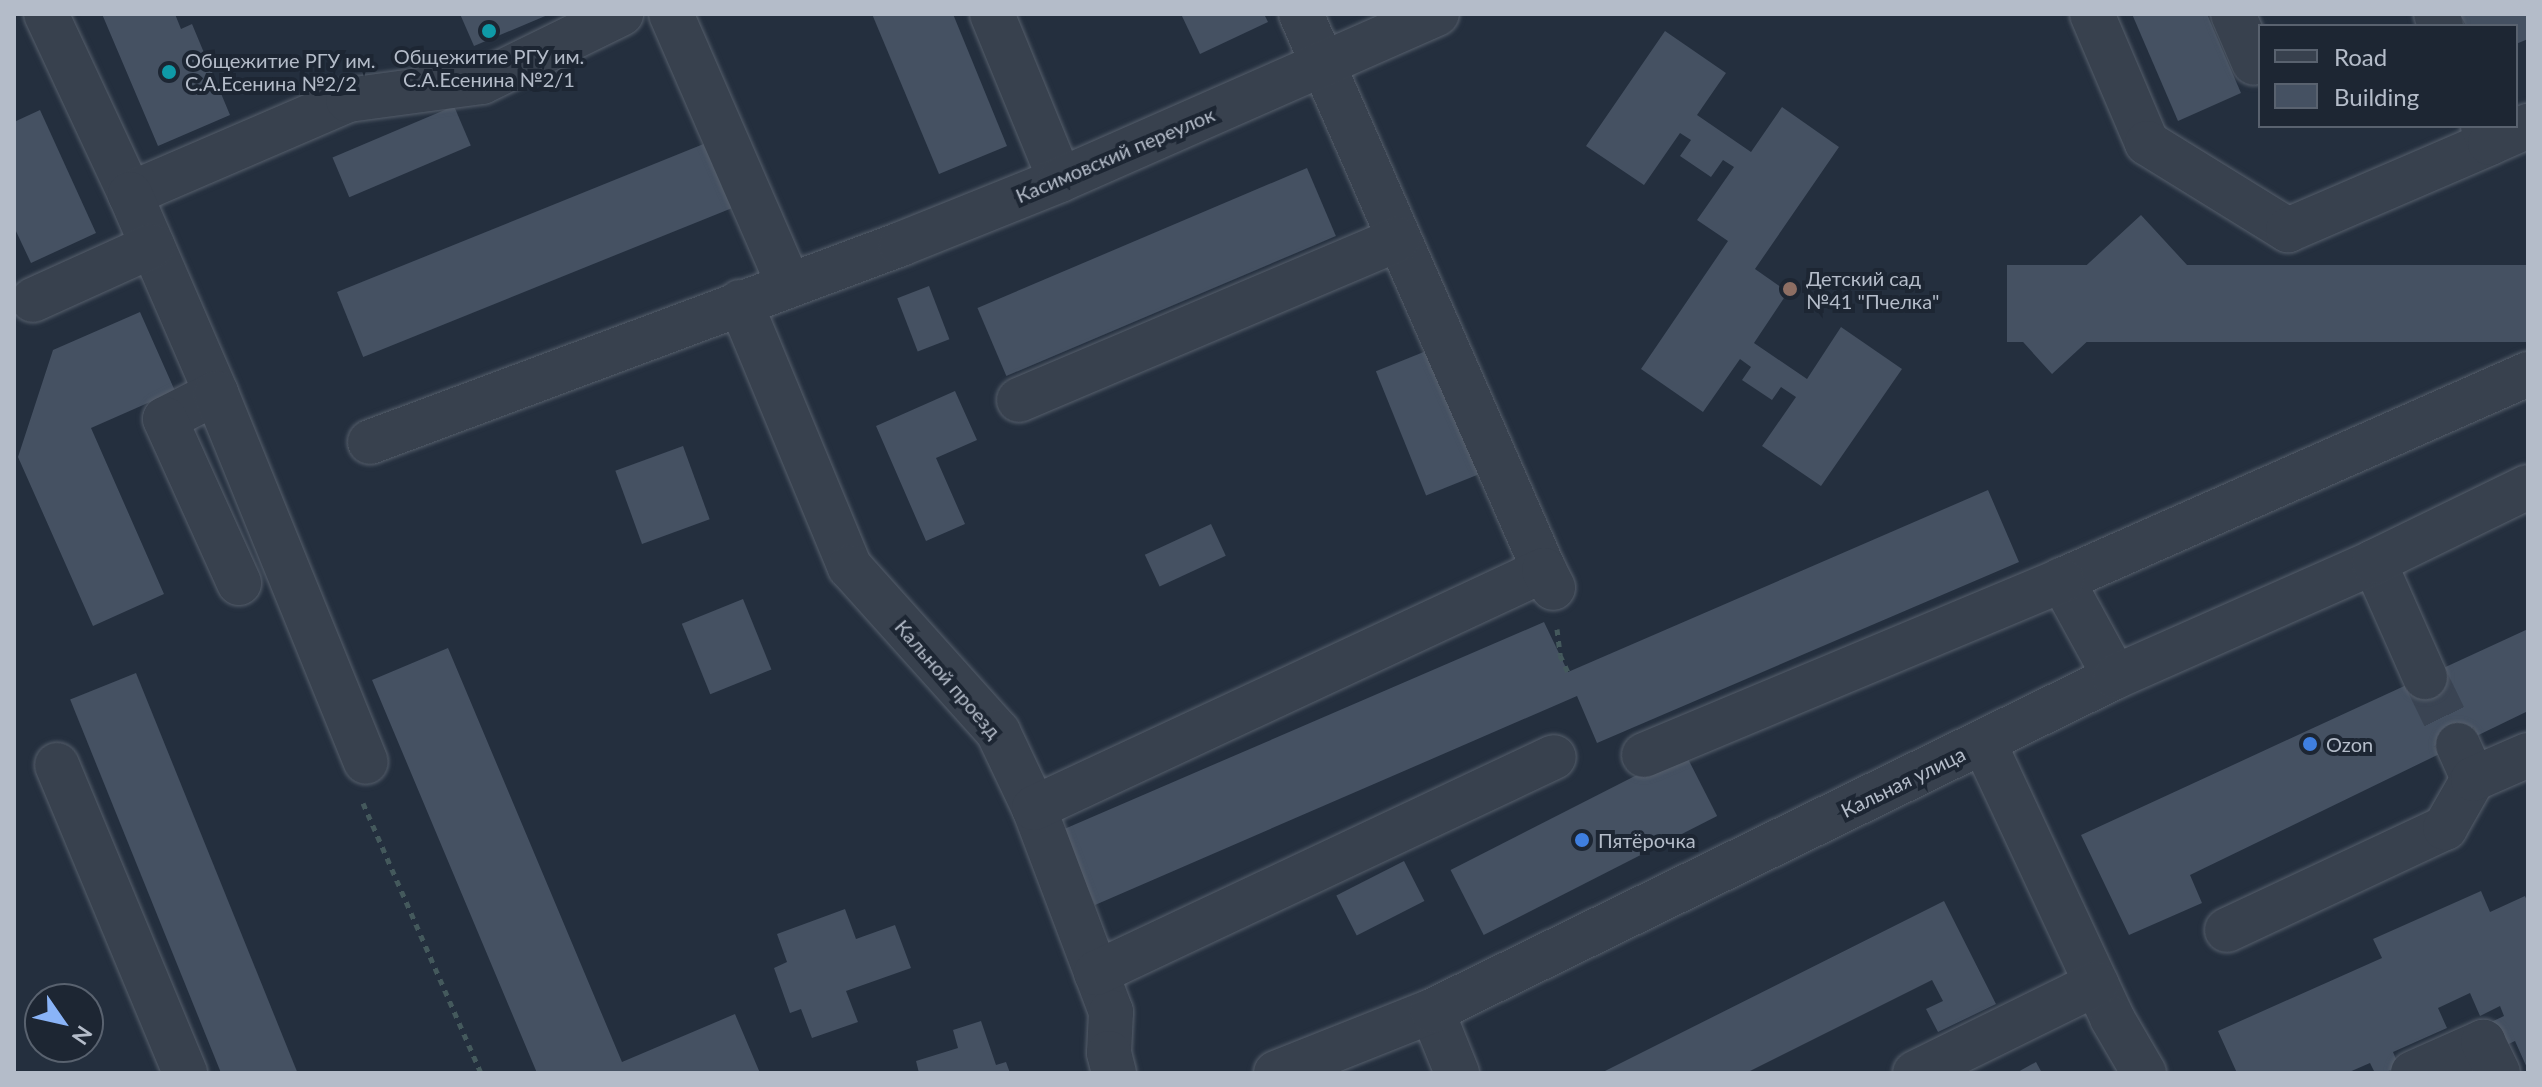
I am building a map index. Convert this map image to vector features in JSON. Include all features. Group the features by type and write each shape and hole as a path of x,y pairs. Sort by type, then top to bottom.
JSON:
{"street":[{"path":"46,14 130,194 216,393 366,762"},
{"path":"130,194 348,100 482,82 621,14"},
{"path":"671,14 789,286"},
{"path":"992,14 1060,180"},
{"path":"1034,808 1548,579 1301,14"},
{"name":"Касимовский переулок","path":"370,442 789,286 1060,180 1437,14"},
{"path":"2092,14 2147,143 2288,230 2500,132"},
{"path":"2233,14 2254,63"},
{"path":"1019,400 1398,239"},
{"path":"33,300 152,246"},
{"name":"Кальной проезд","path":"740,302 850,567 998,732 1034,808 1111,1012 1109,1053 1114,1073"},
{"path":"1644,755 2062,580 2528,374"},
{"path":"216,393 165,419 239,583"},
{"name":"Кальная улица","path":"1276,1073 1432,1011 2115,677 2374,562 2528,487"},
{"path":"2374,562 2425,677"},
{"path":"2062,580 2115,677"},
{"path":"1984,743 2096,984 2144,1073"},
{"path":"2227,930 2445,828 2466,762 2528,755"},
{"path":"1096,973 1554,757"},
{"path":"57,765 185,1073"},
{"path":"1915,1073 2096,984"},
{"path":"1432,1011 1457,1073"},
{"path":"2413,1073 2483,1042 2498,1073"}],"path":[{"path":"1560,655 1568,672"},
{"path":"366,762 363,804 481,1073"}],"building":[{"name":"Общежитие РГУ им. С.А.Есенина №2/2","path":"102,14 175,14 181,29 192,24 230,115 158,146"},
{"name":"Общежитие РГУ им. С.А.Есенина №2/1","path":"460,14 550,14 474,46"},
{"path":"872,14 953,14 1007,146 939,174"},
{"path":"1181,14 1264,14 1268,22 1200,54"},
{"path":"2132,14 2207,14 2241,93 2178,121"},
{"path":"2460,14 2528,14 2528,39 2518,43 2518,24 2465,24"},
{"path":"1665,31 1726,73 1697,115 1751,152 1782,107 1839,147 1755,269 1788,292 1754,343 1807,379 1841,327 1902,369 1821,486 1762,446 1796,397 1781,387 1772,400 1742,380 1751,367 1740,359 1703,412 1641,369 1728,241 1697,220 1734,167 1723,160 1711,177 1680,156 1691,140 1680,133 1644,185 1586,146"},
{"path":"454,106 471,146 349,197 332,158"},
{"path":"40,110 96,233 31,263 14,227 14,122"},
{"path":"706,143 732,208 363,357 337,292"},
{"path":"1307,168 1336,236 1006,376 977,308"},
{"path":"2141,215 2199,278 2177,299 2157,277 2052,374 2014,332"},
{"path":"2007,265 2528,265 2528,342 2007,342"},
{"path":"929,286 949,339 918,351 897,298"},
{"path":"140,312 175,391 91,428 164,594 93,626 18,457 53,350"},
{"path":"1451,341 1501,465 1426,496 1376,371"},
{"path":"955,391 977,440 936,458 965,524 926,541 876,426"},
{"path":"683,446 710,519 642,544 615,471"},
{"path":"1988,490 2019,562 1597,743 1577,696 1095,905 1062,830 1544,622 1568,672"},
{"path":"1211,524 1226,556 1160,587 1145,555"},
{"path":"743,599 771,669 710,694 682,624"},
{"path":"2528,629 2528,711 2190,875 2202,903 2129,935 2081,835"},
{"path":"448,648 622,1062 735,1014 760,1073 537,1073 372,680"},
{"path":"136,673 298,1073 221,1073 70,700"},
{"name":"Пятёрочка","path":"1684,751 1717,816 1484,935 1451,870"},
{"path":"1404,861 1424,901 1357,936 1336,896"},
{"path":"2481,891 2490,912 2525,896 2528,903 2528,1070 2515,1041 2500,1048 2489,1023 2504,1016 2500,1006 2480,1016 2470,993 2438,1008 2447,1028 2393,1052 2399,1066 2384,1073 2375,1073 2370,1063 2347,1073 2237,1073 2218,1031 2382,958 2373,939"},
{"path":"1944,901 1996,1004 1938,1032 1926,1009 1943,1001 1932,980 1746,1073 1601,1073"},
{"path":"845,909 856,939 895,925 911,968 846,991 858,1022 812,1038 801,1009 790,1013 774,968 787,962 777,934"},
{"path":"981,1021 996,1065 1006,1062 1010,1073 919,1073 916,1061 958,1048 953,1030"},
{"path":"2036,1062 2042,1073 2016,1073"}],"tunnel":[{"path":"2425,677 2458,745"}],"place":[{"name":"Общежитие РГУ им. С.А.Есенина №2/1","path":"489,31"},
{"name":"Общежитие РГУ им. С.А.Есенина №2/2","path":"169,72"},
{"name":"Детский сад №41 \"Пчелка\"","path":"1790,289"},
{"name":"Ozon","path":"2310,744"},
{"name":"Пятёрочка","path":"1582,840"}]}
